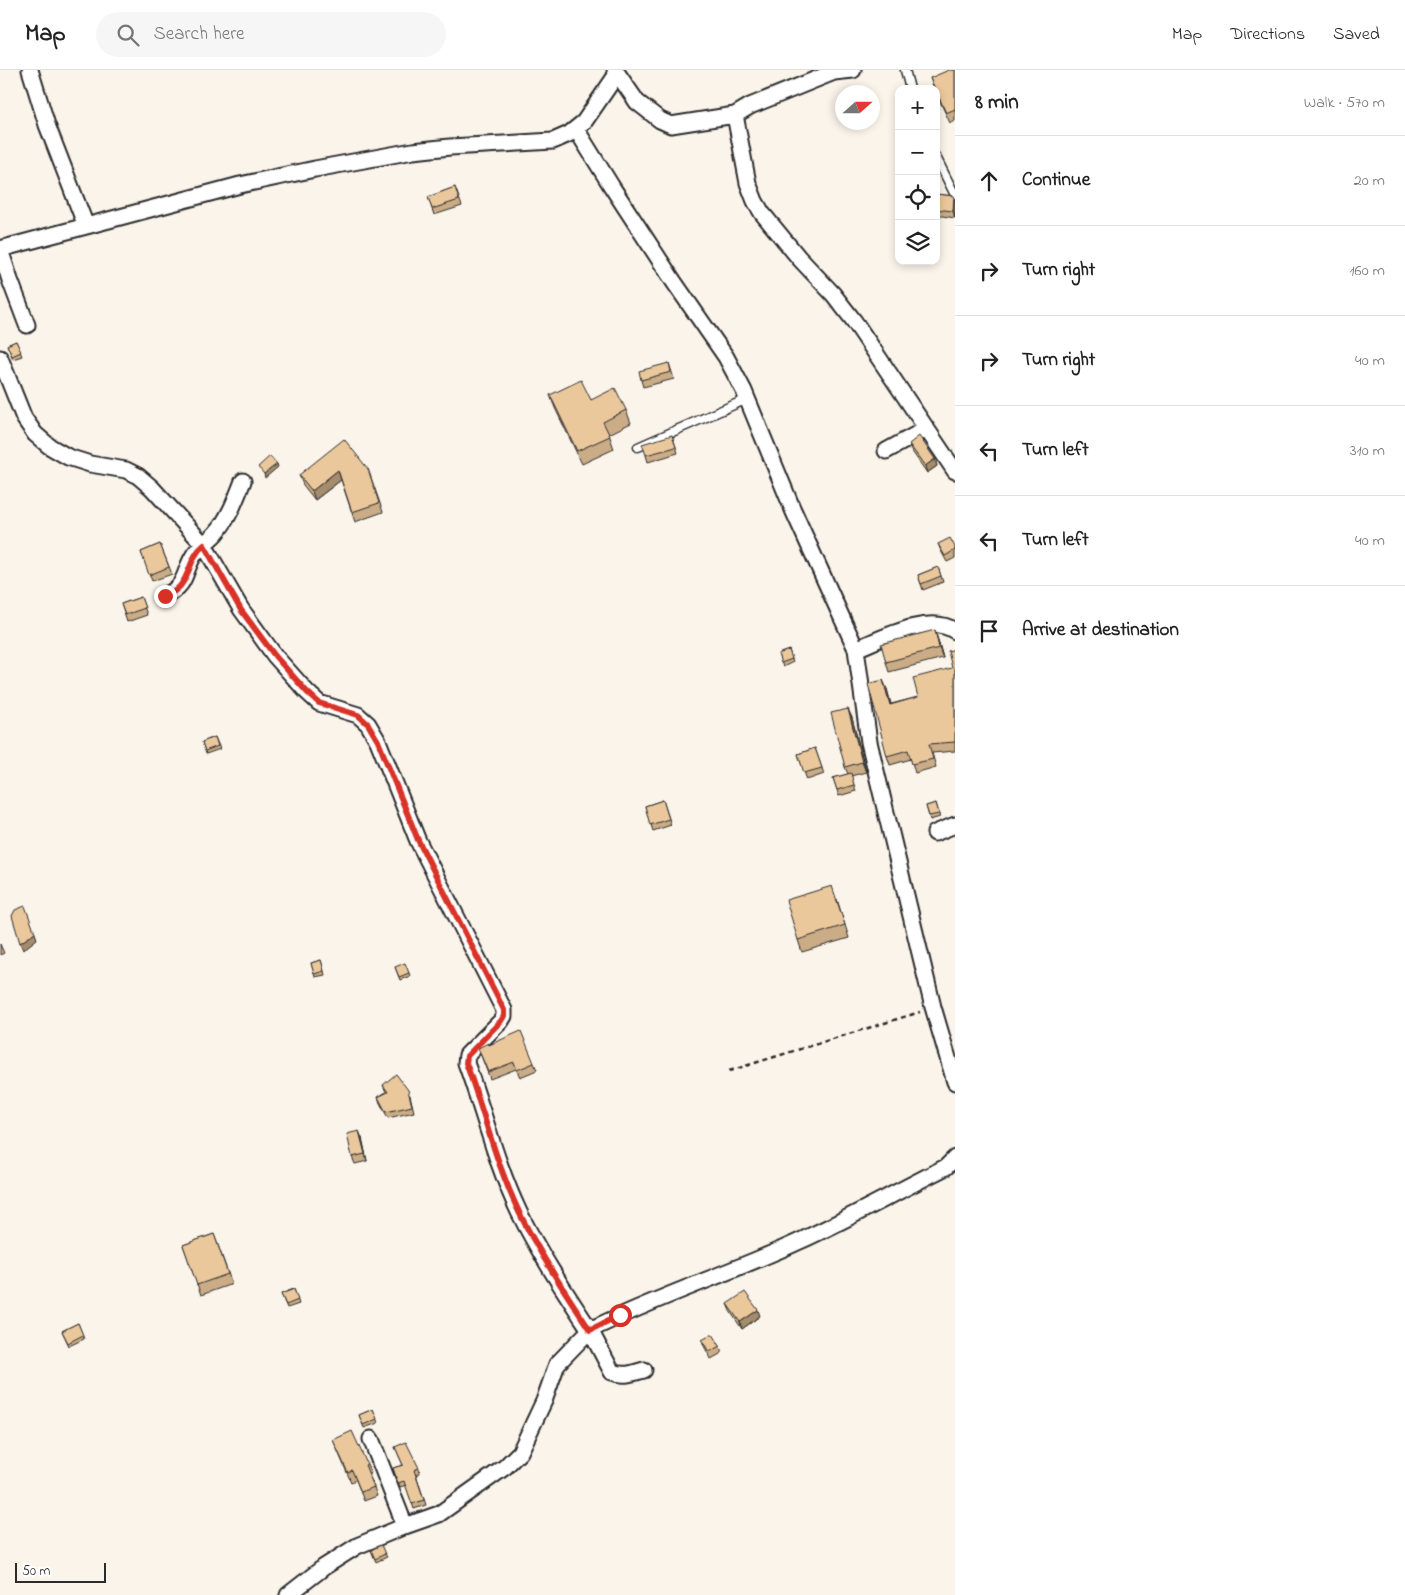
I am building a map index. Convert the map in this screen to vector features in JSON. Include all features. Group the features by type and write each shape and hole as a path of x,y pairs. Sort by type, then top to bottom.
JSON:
{"street":[{"path":"30,70 50,134 86,226"},
{"path":"27,325 0,249 240,185 315,169 412,151 560,139 576,129 591,113 616,72 637,102 660,120 671,125 734,115 750,106 834,72 853,70"},
{"path":"734,115 748,183 762,213 799,258 833,294 854,321 955,471"},
{"path":"576,129 669,274 726,357 747,399 793,510 856,649 869,742 934,1007 955,1082"},
{"path":"0,358 27,424 40,439 68,457 90,464 126,470 138,476 152,488 204,545 241,610 275,656 319,703 358,715 368,724 378,741 418,840 504,1010 504,1016 501,1021 477,1044 467,1056 466,1063 518,1211 538,1248 590,1330 612,1372 626,1375 644,1370"},
{"path":"886,451 926,429"},
{"path":"165,596 177,590 196,551 225,522 244,481"},
{"path":"856,649 919,626 945,626 955,631"},
{"path":"936,833 955,825"},
{"path":"288,1595 324,1567 358,1546 439,1514 505,1467 520,1452 544,1401 557,1364 590,1330 620,1315 658,1301 800,1241 946,1166 955,1158"},
{"path":"371,1439 405,1526"}],"lane":[{"path":"905,70 909,85"},
{"path":"940,165 955,194"},
{"path":"638,447 747,399"}],"path":[{"path":"729,1071 934,1007"}],"building":[{"path":"949,70 955,70 955,109 946,113 940,100 940,85 933,85 930,78"},
{"path":"455,187 459,200 432,209 428,197"},
{"path":"940,194 954,196 953,211 940,209"},
{"path":"16,341 21,352 12,356 7,345"},
{"path":"669,363 671,372 641,380 639,371"},
{"path":"581,380 591,400 615,388 626,410 603,422 610,436 577,451 550,395"},
{"path":"672,435 676,447 646,455 642,444"},
{"path":"919,436 935,459 925,466 909,444"},
{"path":"344,439 368,469 379,503 352,512 338,470 312,491 299,475"},
{"path":"270,456 277,464 264,474 258,467"},
{"path":"950,538 955,550 945,556 938,544"},
{"path":"160,544 169,567 149,575 141,552"},
{"path":"938,567 941,576 921,584 918,575"},
{"path":"141,597 145,608 125,615 121,604"},
{"path":"935,630 939,648 886,662 881,644"},
{"path":"955,649 955,742 929,744 933,759 912,764 908,750 887,756 868,684 883,680 890,705 918,697 913,678 952,668 948,651"},
{"path":"789,650 792,659 781,663 778,654"},
{"path":"848,709 862,762 845,767 831,713"},
{"path":"215,737 218,746 205,751 202,742"},
{"path":"815,748 822,768 804,773 798,754"},
{"path":"851,773 854,785 837,790 833,778"},
{"path":"663,800 669,819 650,825 645,806"},
{"path":"936,803 939,814 929,816 926,806"},
{"path":"832,886 845,925 798,940 786,900"},
{"path":"25,906 35,933 20,943 12,916 15,910"},
{"path":"321,960 324,971 314,974 311,963"},
{"path":"405,963 409,973 399,977 395,967"},
{"path":"521,1031 534,1063 517,1070 514,1062 488,1072 478,1048"},
{"path":"396,1074 408,1090 412,1106 386,1112 378,1097 388,1092 383,1085"},
{"path":"359,1131 365,1154 352,1157 347,1134"},
{"path":"214,1234 228,1274 197,1285 183,1245"},
{"path":"294,1289 298,1300 286,1305 281,1294"},
{"path":"745,1292 758,1310 740,1322 727,1304"},
{"path":"78,1323 83,1335 68,1343 62,1331"},
{"path":"713,1334 720,1346 709,1352 702,1340"},
{"path":"373,1409 377,1419 363,1425 359,1415"},
{"path":"352,1431 367,1464 365,1465 374,1487 361,1492 352,1470 348,1473 333,1440"},
{"path":"406,1442 419,1468 414,1470 424,1500 412,1504 404,1481 398,1483 393,1468 403,1465 395,1447"},
{"path":"381,1545 385,1554 375,1559 371,1550"}],"route":[{"path":"165,596 177,590 196,551 204,545 241,610 275,656 307,692 319,703 334,706 358,715 368,724 378,741 418,840 504,1010 504,1016 501,1021 467,1056 466,1063 518,1211 538,1248 590,1330 620,1315"}]}
